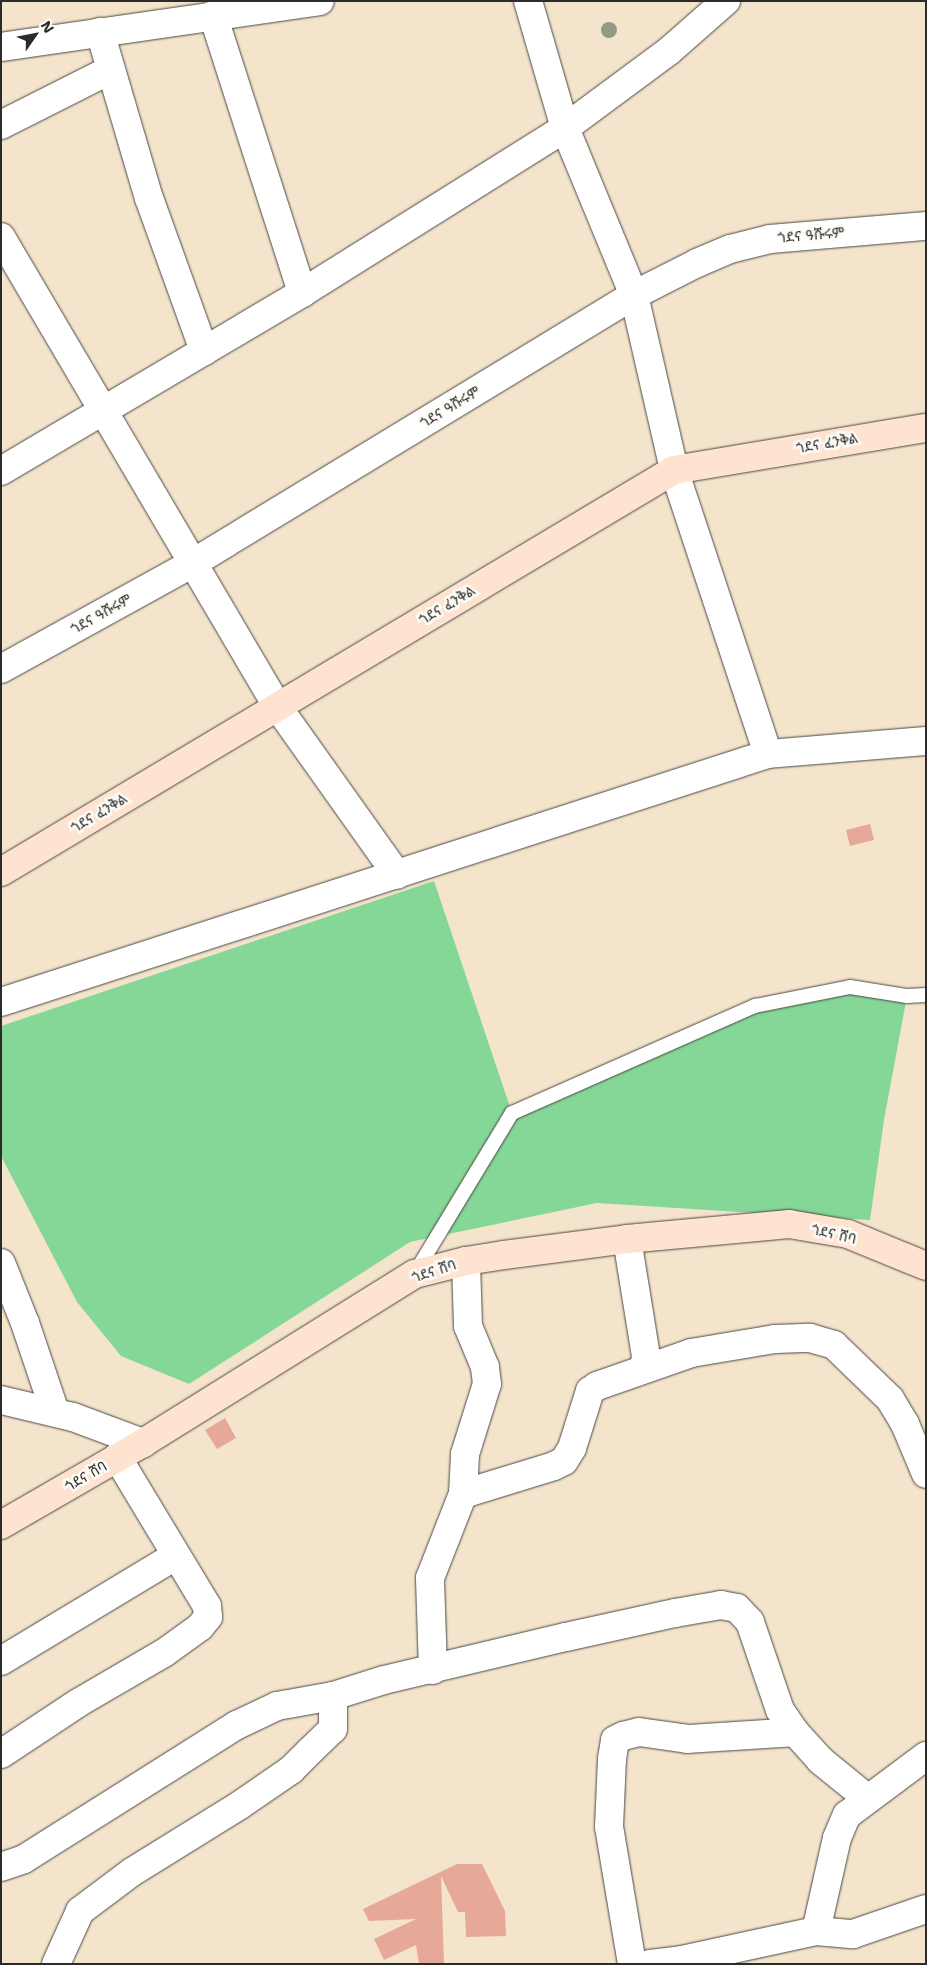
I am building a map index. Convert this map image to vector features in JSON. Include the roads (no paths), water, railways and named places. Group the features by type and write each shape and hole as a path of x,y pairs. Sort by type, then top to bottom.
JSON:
{"street":[{"path":"1,47 320,1"},
{"path":"528,1 566,128 634,295 674,470 768,754"},
{"path":"1,472 105,412 302,293 566,128 669,51 726,1"},
{"path":"213,15 302,293"},
{"path":"100,32 149,198 204,352"},
{"path":"1,125 110,70"},
{"name":"ጎደና ዓሹሩም","path":"1,669 194,563 634,295 730,249 770,239 926,226"},
{"path":"1,237 277,706 398,875"},
{"name":"ጎደና ፈንቅል","path":"1,872 674,470 926,428"},
{"path":"1,1002 768,754 926,740"},
{"name":"ጎደና ሸባ","path":"1,1525 143,1443 415,1274 466,1261 627,1239 789,1224 848,1234 926,1266"},
{"path":"627,1239 646,1356 644,1368"},
{"path":"433,1670 430,1578 464,1494 465,1454 487,1384 485,1367 468,1326 466,1261"},
{"path":"1,1263 25,1323 55,1412"},
{"path":"464,1494 554,1466 564,1461 572,1448 590,1391 610,1380 636,1374 644,1368 691,1353 775,1339 810,1338 834,1345 890,1399 905,1424 926,1474"},
{"path":"1,1400 73,1417 143,1443"},
{"path":"1,1754 78,1703 164,1653 208,1617 207,1606 175,1556 118,1457"},
{"path":"1,1661 175,1556"},
{"path":"1,1867 24,1859 237,1725 277,1706 333,1696 384,1680 676,1613 722,1605 737,1608 750,1622 780,1710 795,1732 820,1760 867,1798"},
{"path":"56,1964 80,1911 132,1872 240,1805 290,1770 333,1729 333,1696"},
{"path":"632,1964 609,1827 612,1759 615,1740 639,1732 688,1739 795,1732"},
{"path":"816,1931 837,1838 847,1815 867,1798 926,1756"},
{"path":"650,1964 682,1960 816,1931 853,1934 926,1909"}],"lane":[{"path":"415,1274 512,1113 755,1006 850,987 907,996 926,995"}]}
